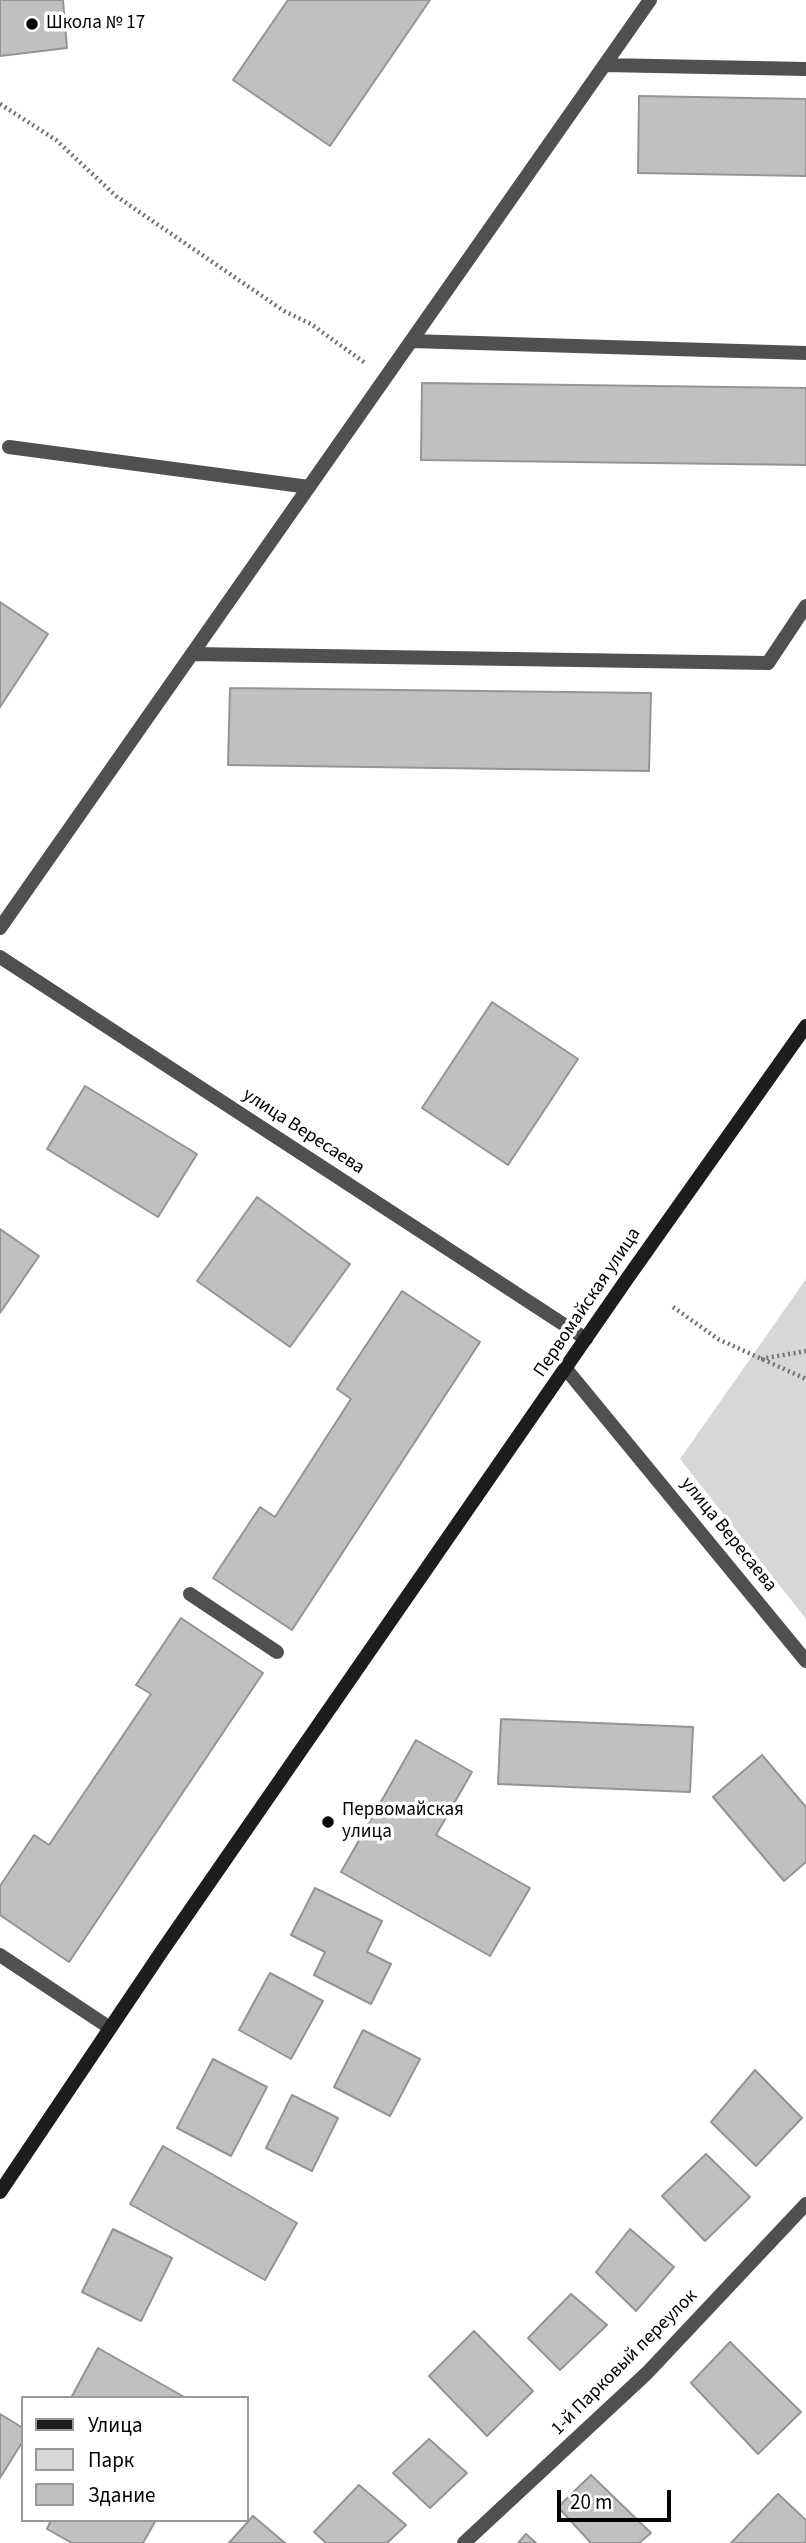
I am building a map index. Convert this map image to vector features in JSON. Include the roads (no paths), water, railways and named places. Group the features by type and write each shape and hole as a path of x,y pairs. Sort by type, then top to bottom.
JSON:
{"main road":[{"name":"Первомайская улица","path":"0,2192 110,2028 586,1339 806,1026"}],"street":[{"path":"0,928 650,0"},
{"path":"605,65 806,69"},
{"path":"411,341 806,353"},
{"path":"9,447 309,487"},
{"path":"192,654 768,663 806,606"},
{"name":"улица Вересаева","path":"0,957 586,1339"},
{"name":"улица Вересаева","path":"566,1369 806,1661"},
{"path":"190,1594 277,1652"},
{"path":"0,1955 110,2028"},
{"name":"1-й Парковый переулок","path":"464,2543 647,2373 806,2204"}],"place":[{"name":"Школа № 17","path":"32,24"},
{"name":"Первомайская улица","path":"328,1822"}]}
